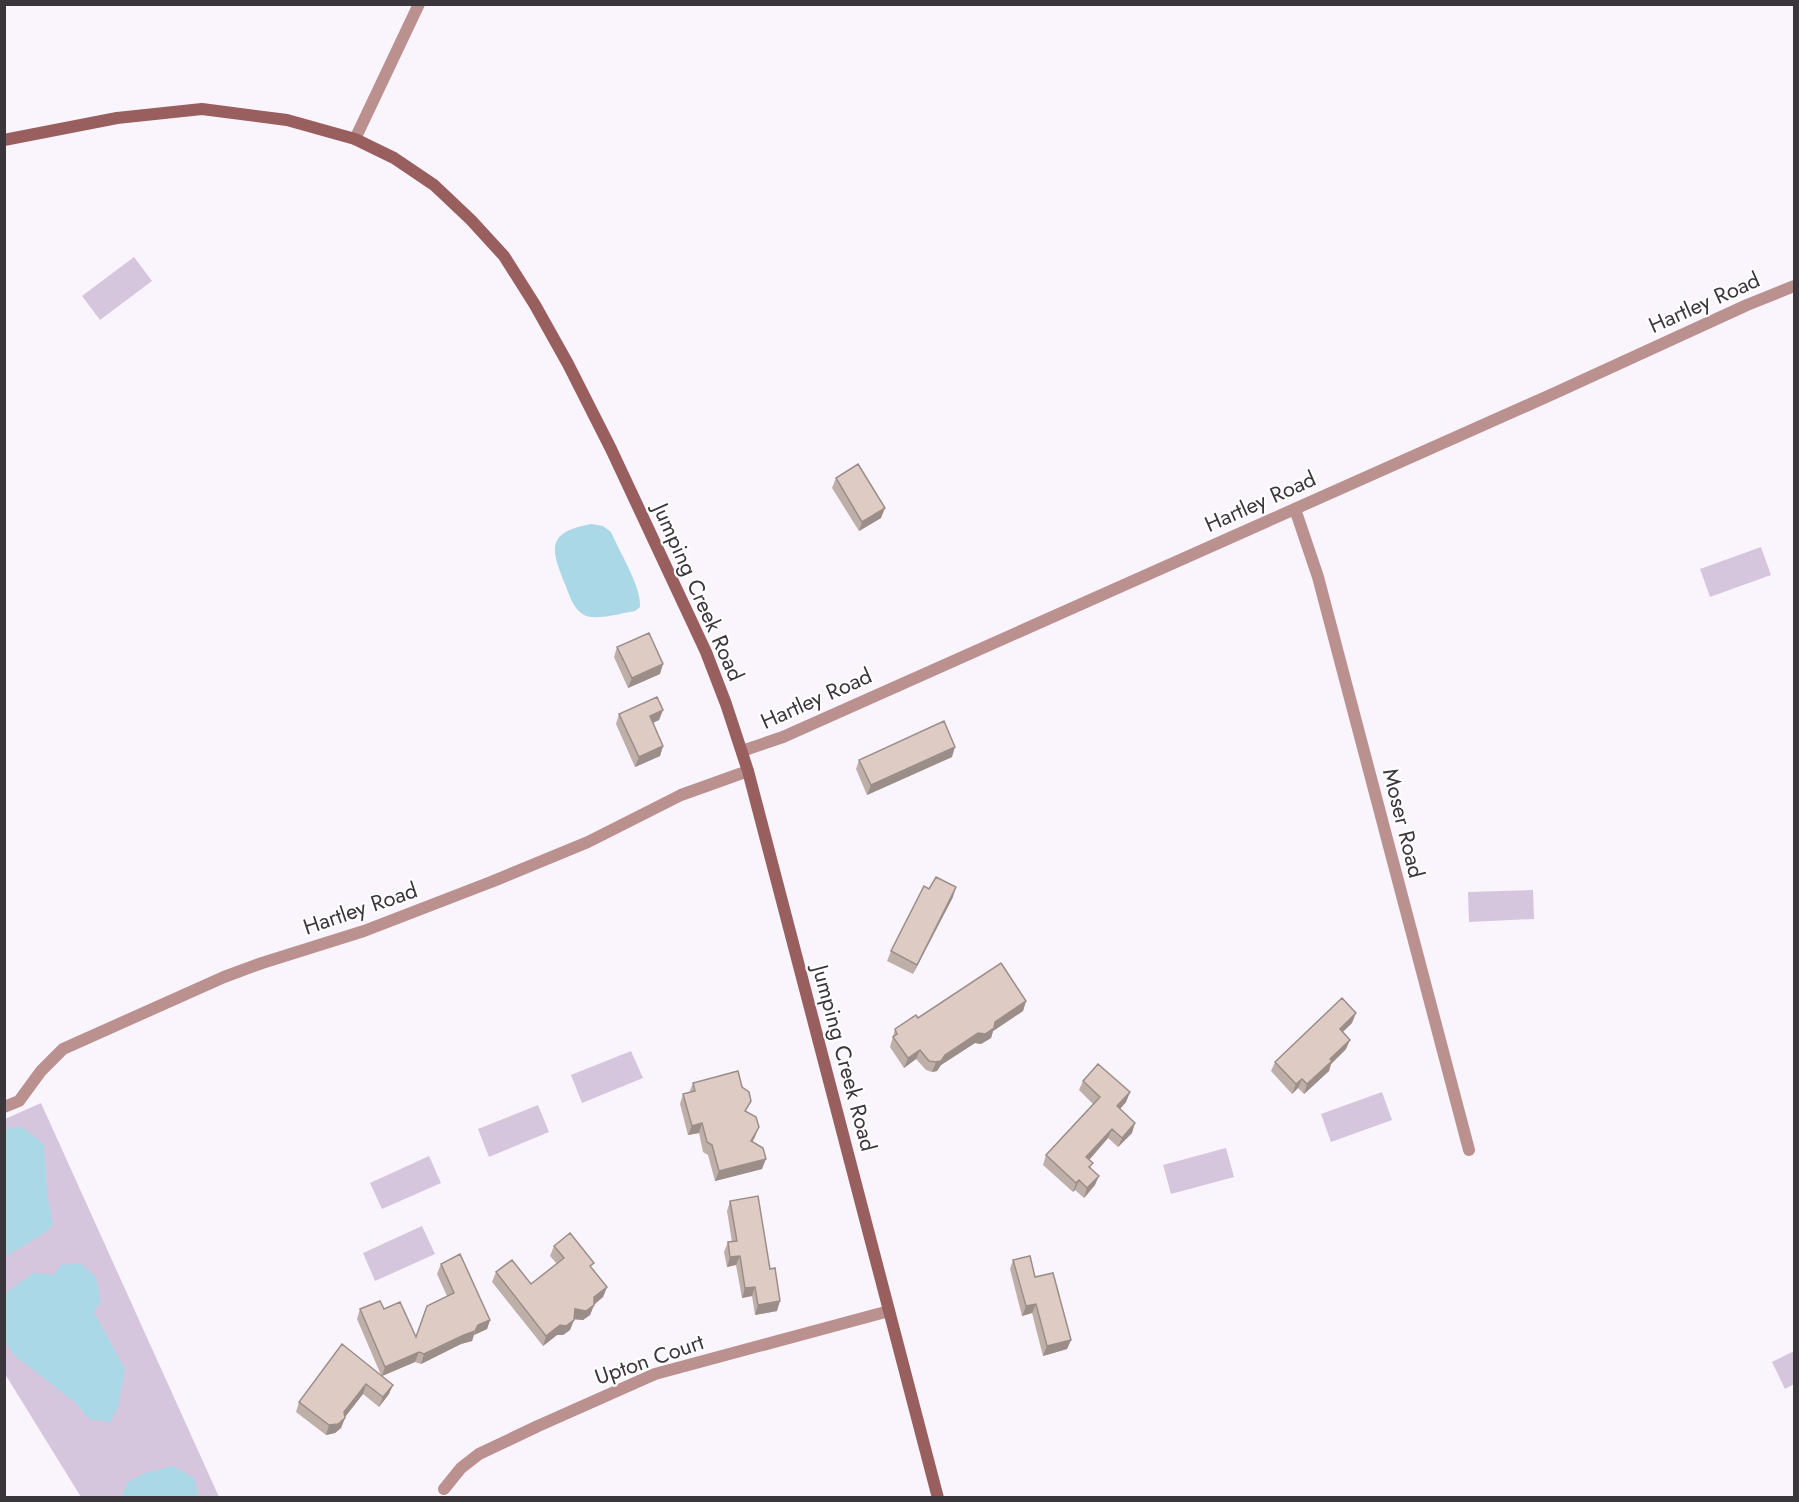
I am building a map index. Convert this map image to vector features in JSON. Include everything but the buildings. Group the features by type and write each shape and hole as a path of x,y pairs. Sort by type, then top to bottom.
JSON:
{"main road":[{"name":"Jumping Creek Road","path":"4,140 117,118 202,109 287,120 355,139 394,158 434,185 504,256 568,364 611,449 706,652 726,704 748,771 938,1497"}],"street":[{"path":"355,139 419,4"},
{"name":"Hartley Road","path":"742,752 791,733 1794,286"},
{"name":"Moser Road","path":"1295,508 1318,577 1469,1150"},
{"name":"Hartley Road","path":"4,1107 19,1101 41,1071 63,1049 224,977 364,931 491,882 588,842 681,795 748,771"},
{"name":"Upton Court","path":"444,1489 461,1468 479,1454 655,1374 889,1311"}],"shaded area":[{"path":"134,257 152,281 100,320 82,296"},
{"path":"1761,547 1771,575 1710,597 1700,569"},
{"path":"1533,890 1534,919 1469,922 1468,892"},
{"path":"631,1051 643,1078 582,1103 571,1075"},
{"path":"1382,1092 1392,1120 1331,1142 1321,1114"},
{"path":"41,1103 219,1497 81,1497 5,1374 5,1119"},
{"path":"538,1105 549,1132 489,1157 478,1129"},
{"path":"1226,1148 1234,1177 1171,1194 1163,1165"},
{"path":"429,1156 441,1183 382,1209 370,1183"},
{"path":"422,1226 435,1254 375,1281 363,1253"},
{"path":"1794,1351 1794,1384 1785,1389 1772,1362"}],"water":[{"path":"591,524 603,526 611,532 640,599 640,607 635,611 589,617 580,612 572,601 557,561 556,544 559,537 566,532"},
{"path":"21,1126 44,1144 47,1191 53,1225 43,1234 5,1257 5,1129"},
{"path":"80,1263 96,1277 101,1301 94,1312 125,1369 118,1407 110,1422 89,1419 76,1403 14,1355 5,1341 5,1294 33,1273 54,1275 60,1265"},
{"path":"173,1466 194,1478 199,1497 121,1497 128,1482 145,1473"}]}
